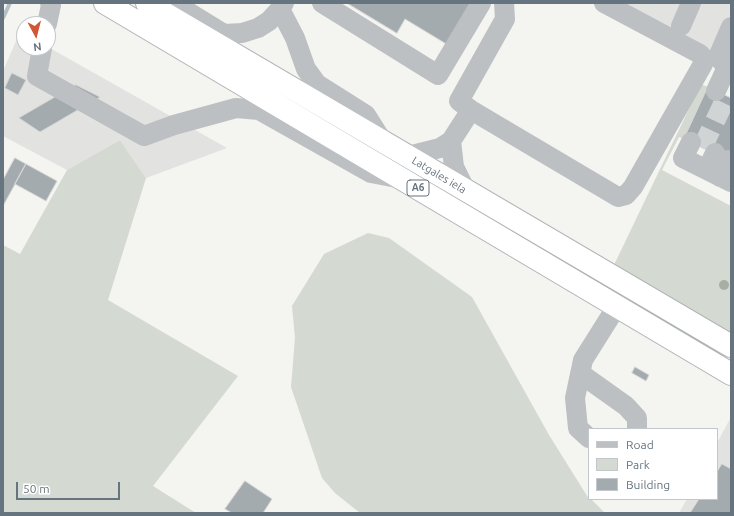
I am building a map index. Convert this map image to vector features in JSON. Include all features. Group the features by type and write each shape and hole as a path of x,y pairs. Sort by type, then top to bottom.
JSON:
{"highway":[{"name":"Latgales iela","path":"105,3 731,374"},
{"name":"Latgales iela","path":"147,3 731,346"}],"lane":[{"path":"154,3 185,10 224,34 242,33 258,28 270,21 283,5"},
{"path":"322,3 438,76 481,3"},
{"path":"504,3 505,19 459,101 471,110 618,198 626,195 633,187 703,64 704,59 700,54 604,3"},
{"path":"681,26 691,3"},
{"path":"283,5 306,69 317,84 366,115 383,142"},
{"path":"725,92 729,60 718,57 731,27"},
{"name":"Latgales iela","path":"41,56 37,76 144,136 174,125 236,108 259,110 371,173 402,178"},
{"path":"408,156 440,148 451,142 471,110"},
{"path":"451,142 454,167 466,191"},
{"path":"588,437 578,428 575,398 584,360 617,306"},
{"path":"581,374 626,406 637,418 637,428"}],"shaded area":[{"path":"615,3 731,3 731,13 713,55"},
{"path":"16,41 16,56 56,56 56,52 227,148 146,178 120,140 67,170 3,136 3,71"},
{"path":"731,417 731,513 679,513 686,500 718,500 718,441"}],"green space":[{"path":"701,84 708,87 684,139 679,137 662,170 731,206 731,333 725,332 613,267"},
{"path":"120,140 146,178 108,300 238,376 153,486 196,513 3,513 3,245 20,254 67,170"},
{"path":"368,233 389,238 472,297 549,435 588,497 588,500 592,500 605,513 360,513 335,493 322,478 291,387 295,338 292,306 324,254"}],"building":[{"path":"347,3 473,3 448,45 405,19 397,33"},
{"path":"12,73 26,80 18,95 5,88"},
{"path":"76,85 100,97 40,132 19,118"},
{"path":"708,87 731,98 731,161 684,139"},
{"path":"15,158 26,164 3,206 3,180"},
{"path":"26,164 57,181 46,201 15,184"},
{"path":"635,367 649,375 646,381 632,373"},
{"path":"722,464 731,469 731,513 690,513 698,500 718,500 718,470"},
{"path":"245,481 272,499 263,513 232,513 225,509"}],"waterway":[{"path":"3,18 10,3"}],"tunnel":[{"path":"702,148 727,96"}]}
